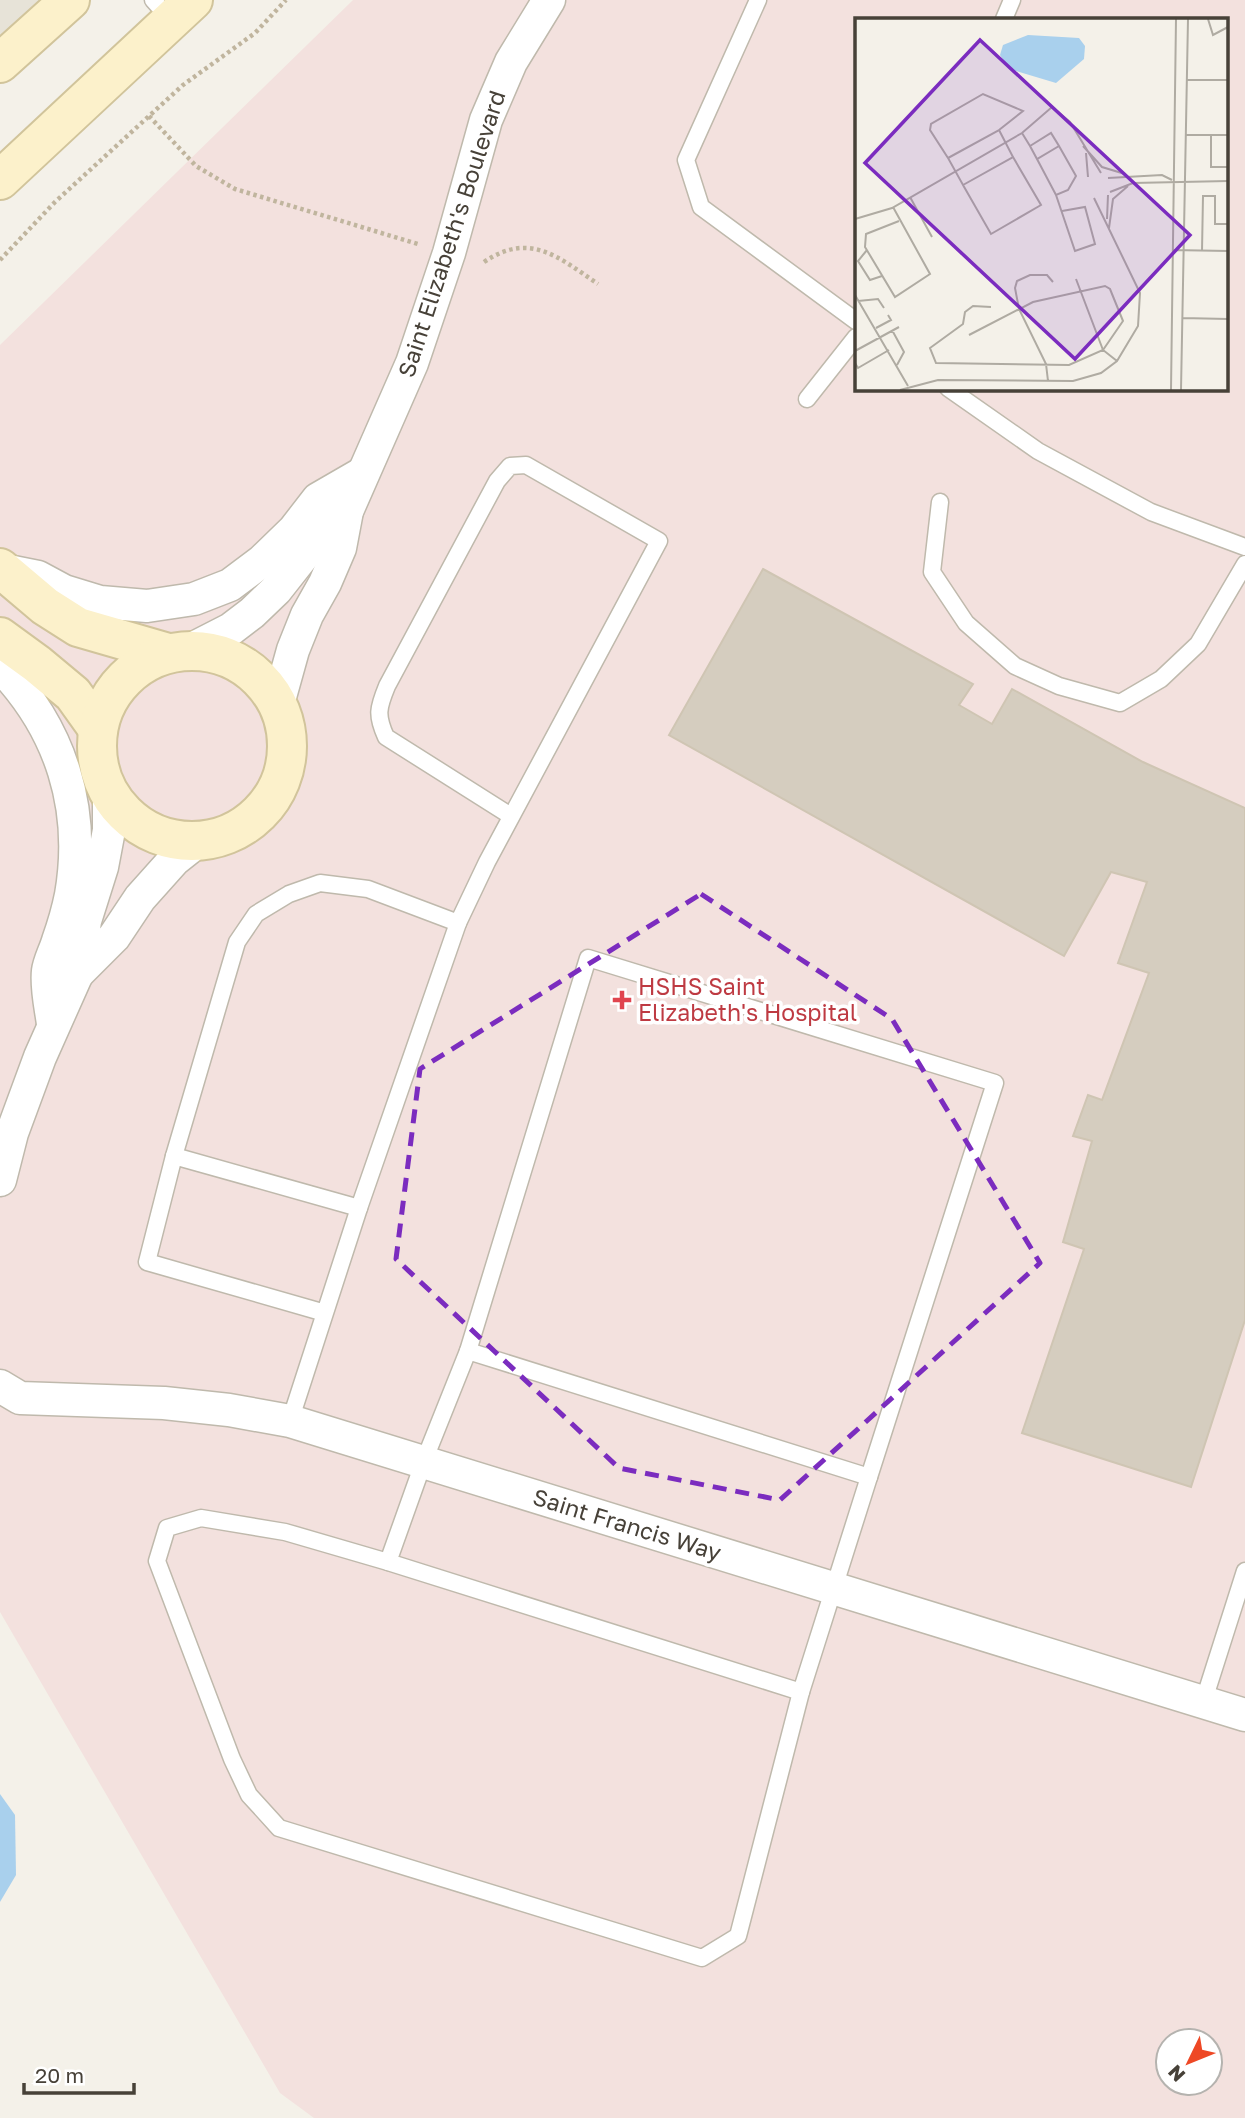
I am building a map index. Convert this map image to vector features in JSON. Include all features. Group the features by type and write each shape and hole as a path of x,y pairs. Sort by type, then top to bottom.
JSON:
{"street":[{"path":"0,63 70,0"},
{"name":"Saint Elizabeth's Boulevard","path":"278,704 293,650 340,548 347,511 412,363 449,253 486,120 511,62 549,0"},
{"path":"0,180 172,7"},
{"name":"Saint Elizabeth's Boulevard","path":"1,569 38,577 64,592 100,603 147,606 194,599 229,585 262,561 294,530 318,499 363,472"},
{"name":"Saint Elizabeth's Boulevard","path":"1,569 45,606 78,627 179,652 212,652 233,660 252,672 267,687 278,704 285,724 288,744 286,765 274,794 254,818 237,830 218,838 198,841 156,834 121,809 100,772 98,729 104,709 129,674 147,661 179,652 231,629 252,613 276,590 317,538 347,511"},
{"path":"0,637 73,694 98,729"},
{"path":"0,666 20,687 47,727 65,770 74,819 75,856 71,896 47,971 53,1028"},
{"path":"0,1180 12,1133 77,974 85,921 102,867 109,830 109,791"},
{"path":"77,974 114,937 140,898 174,860 198,841"},
{"name":"Saint Francis Way","path":"0,1386 20,1398 164,1403 229,1410 290,1421 1245,1715"}],"lane":[{"path":"758,0 686,160 701,207 855,320"},
{"path":"1004,18 1012,0"},
{"path":"807,399 855,338"},
{"path":"951,390 1045,456 1150,512 1245,547"},
{"path":"290,1421 359,1208 458,923 511,816 659,541 526,466 510,466 497,481 387,686 378,709 380,724 386,737 511,816"},
{"path":"940,502 932,572 966,623 1016,666 1059,687 1120,703 1161,679 1198,644 1245,564"},
{"path":"326,1313 147,1262 174,1156 237,942 256,914 289,894 320,883 368,889 458,923"},
{"path":"388,1562 424,1461 468,1351 588,958 995,1083 801,1692 738,1936 702,1958 279,1828 249,1795 243,1783 157,1561 167,1528 201,1518 285,1532 801,1692"},
{"path":"174,1156 359,1208"},
{"path":"468,1351 869,1477"},
{"path":"1203,1703 1245,1571"}],"path":[{"path":"0,260 54,202 183,85 255,33 286,0"},
{"path":"149,116 196,166 235,189 483,263 506,250 534,247 567,263 598,284"}],"highlighted area":[{"path":"701,894 892,1019 1040,1263 780,1500 619,1468 396,1259 420,1069"}],"shaded area":[{"path":"0,0 44,0 0,40"},
{"name":"HSHS Saint Elizabeth's Hospital","path":"353,0 1245,0 1245,2118 314,2118 280,2093 0,1612 0,345"}],"water":[{"path":"0,1794 15,1815 16,1875 0,1902"}],"building":[{"path":"763,569 973,684 959,705 992,724 1012,689 1143,762 1245,808 1245,1320 1191,1487 1022,1433 1084,1249 1063,1242 1092,1141 1073,1136 1088,1095 1102,1100 1149,973 1118,963 1147,882 1111,872 1064,956 669,735"}],"place":[{"name":"HSHS Saint Elizabeth's Hospital","path":"622,1000"}]}
